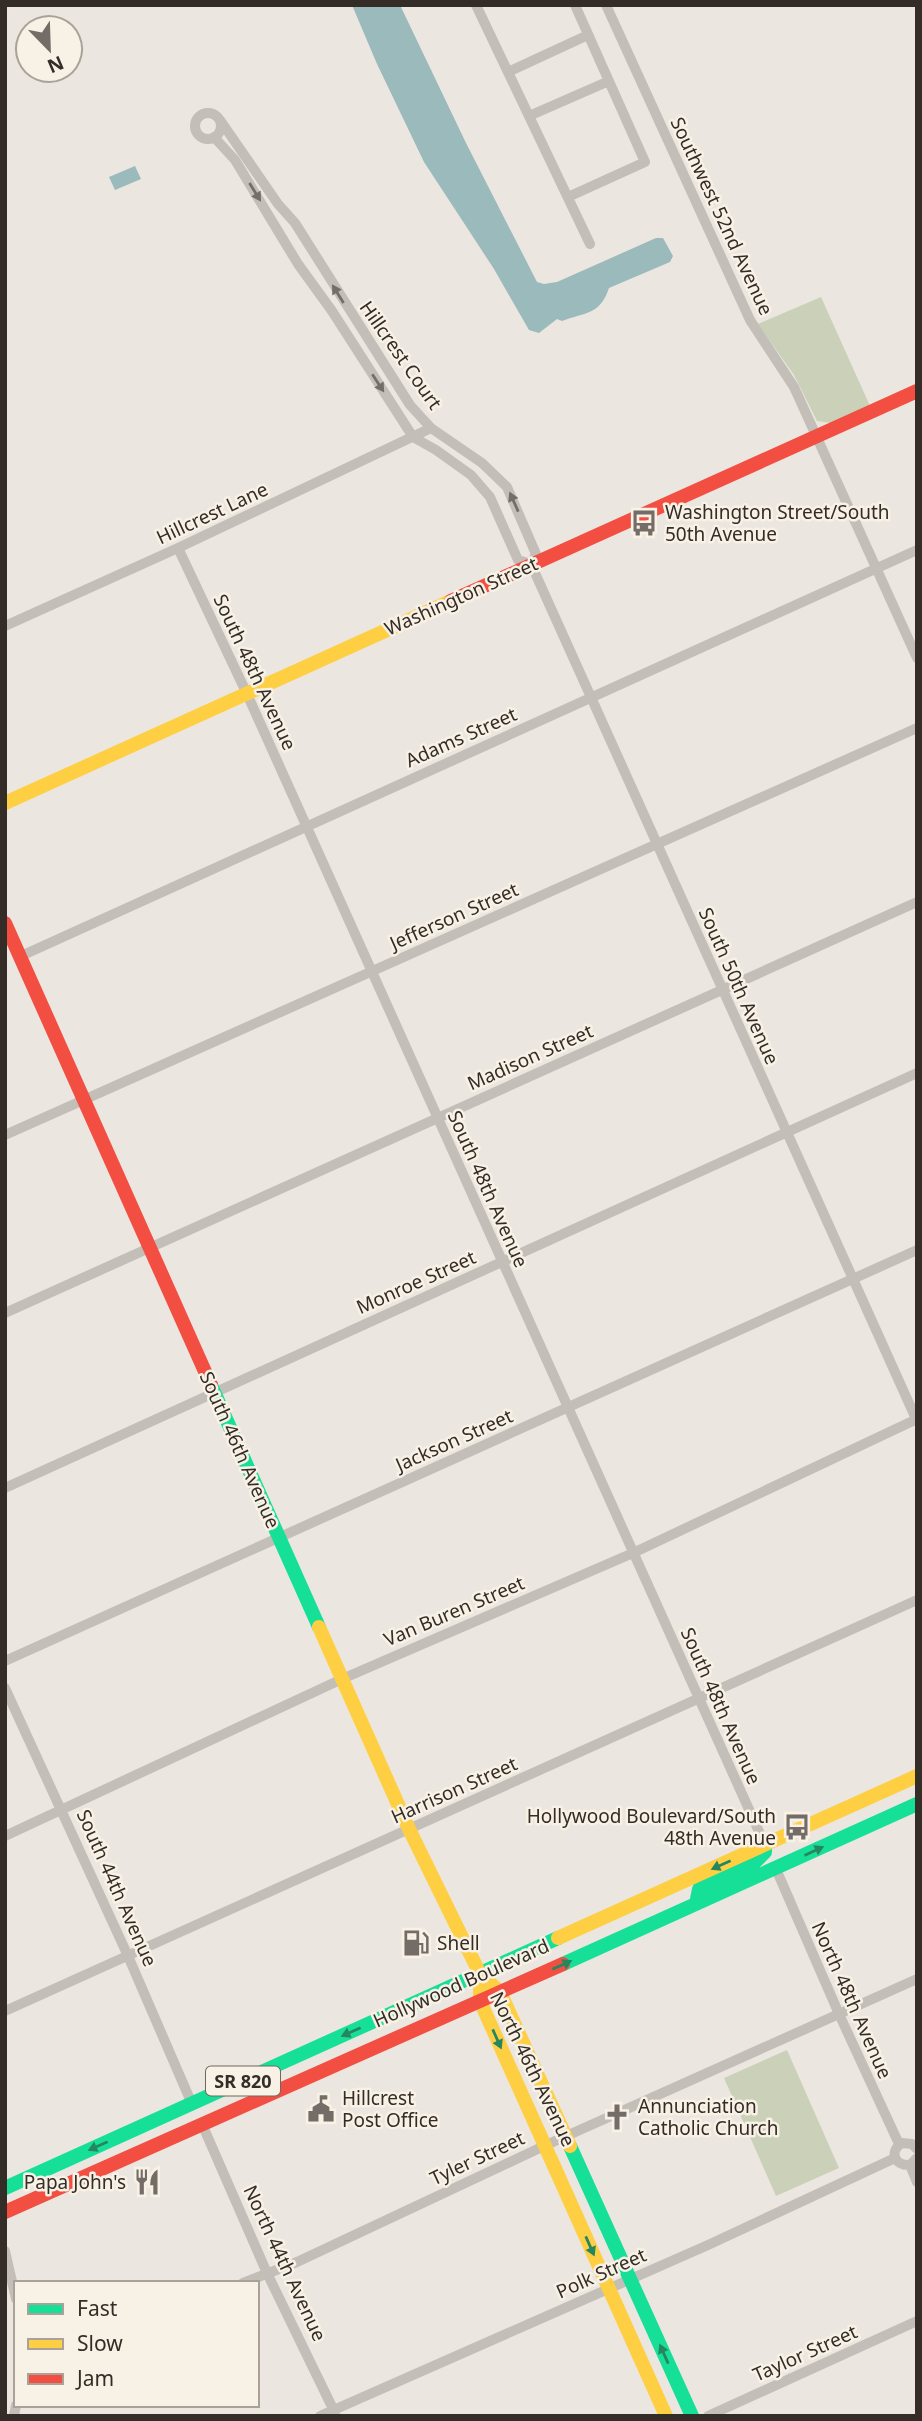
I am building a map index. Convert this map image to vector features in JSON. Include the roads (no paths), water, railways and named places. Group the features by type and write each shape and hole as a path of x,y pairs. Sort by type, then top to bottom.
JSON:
{"main road":[{"name":"Washington Street","path":"5,803 917,391"},
{"name":"South 46th Avenue","path":"5,923 409,1829 480,1974"},
{"name":"Hollywood Boulevard","path":"5,2188 917,1776"},
{"name":"Hollywood Boulevard","path":"5,2212 500,1993 917,1804"},
{"path":"776,1869 775,1860 782,1850 846,1819 854,1805"},
{"path":"696,1904 699,1889 752,1865 765,1852 765,1845"},
{"name":"North 46th Avenue","path":"480,1974 500,1993 692,2416"},
{"name":"North 46th Avenue","path":"480,1974 480,2001 666,2416"},
{"path":"202,2124 201,2119 209,2107 274,2078 296,2057"},
{"path":"117,2162 123,2147 180,2122 187,2117 192,2104"},
{"path":"5,2200 43,2183 52,2166"}],"street":[{"path":"568,197 645,162 575,5"},
{"name":"Southwest 52nd Avenue","path":"606,5 750,320 794,387 917,658"},
{"path":"479,6 590,244"},
{"path":"508,72 588,34"},
{"path":"528,116 609,81"},
{"path":"206,113 215,115 220,120 220,131 214,137 206,139 199,136 195,129 196,120 206,113"},
{"name":"Hillcrest Court","path":"214,137 235,160 298,264 332,311 413,437 471,475 490,497 518,560 531,564 536,554 507,487 482,463 431,428 410,405 295,223 278,204 220,120"},
{"name":"Hillcrest Lane","path":"5,626 178,548 431,428"},
{"name":"South 48th Avenue","path":"178,548 247,694 765,1845"},
{"name":"Adams Street","path":"21,956 917,550"},
{"name":"South 50th Avenue","path":"531,564 917,1420"},
{"name":"Jefferson Street","path":"5,1135 917,728"},
{"name":"Madison Street","path":"5,1313 917,902"},
{"name":"Monroe Street","path":"5,1488 917,1073"},
{"name":"Jackson Street","path":"5,1661 917,1250"},
{"name":"Van Buren Street","path":"5,1836 342,1679 633,1553 917,1420"},
{"name":"Harrison Street","path":"5,2011 917,1600"},
{"name":"South 44th Avenue","path":"5,1688 128,1956 192,2104"},
{"name":"North 48th Avenue","path":"776,1869 899,2144"},
{"name":"Tyler Street","path":"248,2281 297,2262 544,2146 917,1979"},
{"name":"North 44th Avenue","path":"202,2124 267,2273 335,2413"},
{"path":"917,2149 909,2143 899,2144 895,2151 895,2158 902,2165 913,2161 917,2182"},
{"name":"Polk Street","path":"320,2416 335,2413 895,2158"},
{"path":"5,2251 14,2290"},
{"name":"Taylor Street","path":"708,2416 917,2321"}],"water":[{"path":"352,5 400,5 537,282 557,282 656,238 663,238 673,256 670,262 609,288 601,303 591,311 562,321 557,319 539,333 529,330 494,269 424,162"},
{"path":"135,166 141,179 115,190 109,177"}],"place":[{"name":"Washington Street/South 50th Avenue","path":"644,523"},
{"name":"Hollywood Boulevard/South 48th Avenue","path":"797,1827"},
{"name":"Shell","path":"416,1943"},
{"name":"Hillcrest Post Office","path":"321,2109"},
{"name":"Annunciation Catholic Church","path":"617,2117"},
{"name":"Papa John's","path":"147,2182"}]}
